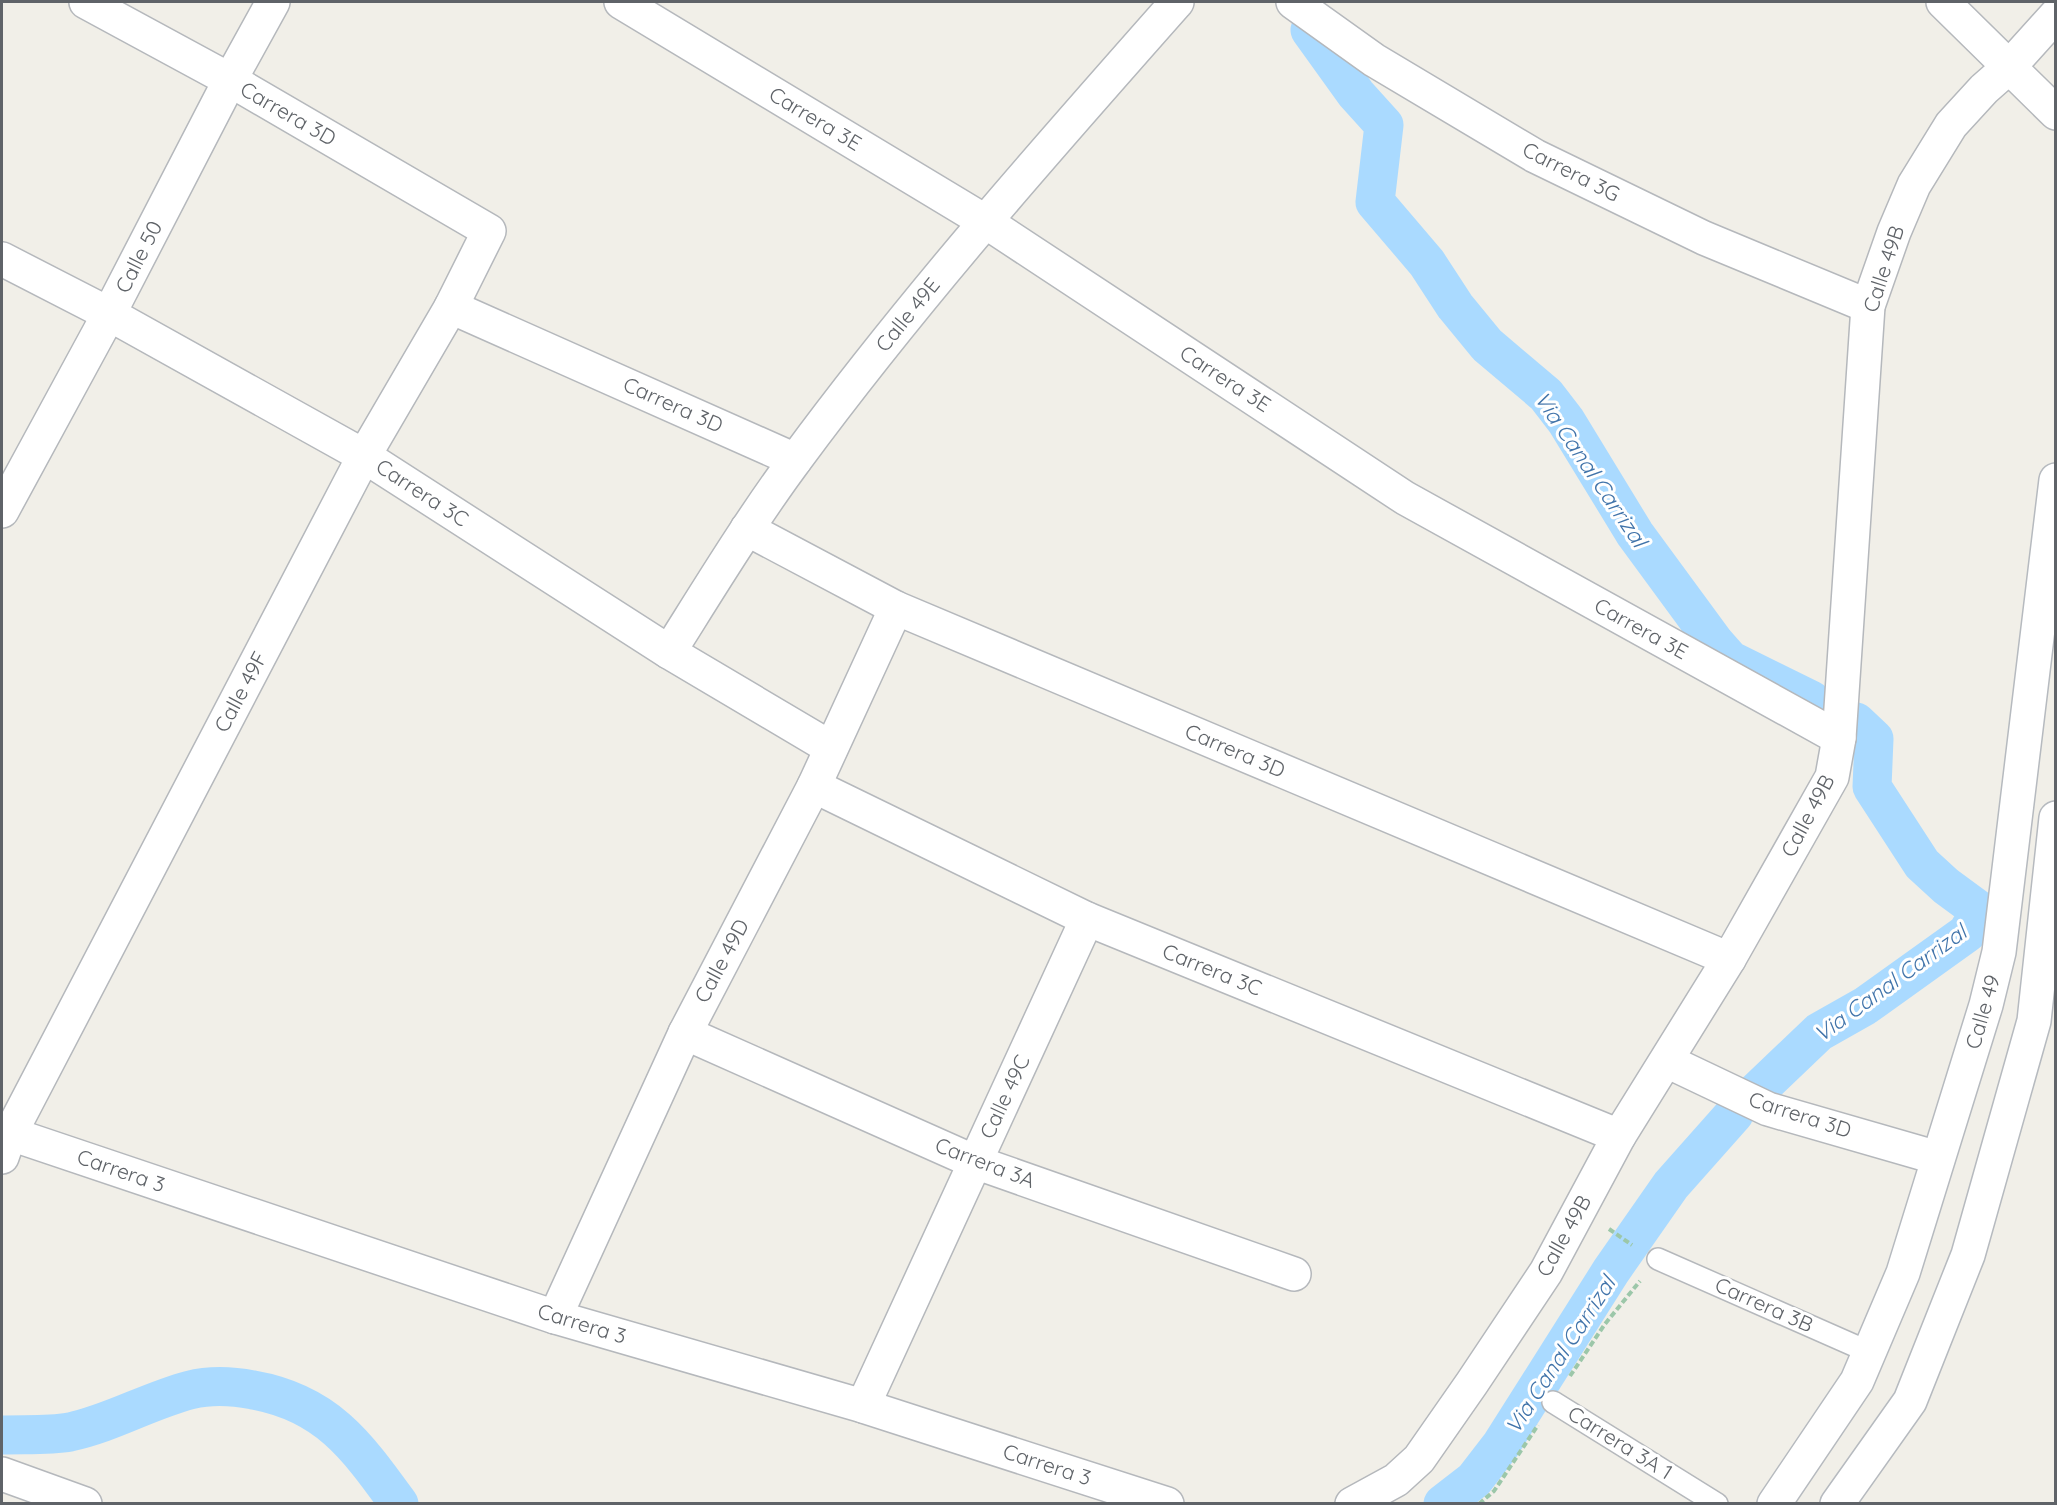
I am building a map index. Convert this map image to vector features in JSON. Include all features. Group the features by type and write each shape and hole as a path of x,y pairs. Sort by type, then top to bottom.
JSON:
{"street":[{"name":"Carrera 3D","path":"86,2 230,80 489,231"},
{"name":"Calle 50","path":"2,512 273,2"},
{"name":"Carrera 3E","path":"621,2 986,222 1404,498 1839,738"},
{"name":"Carrera 3G","path":"1293,2 1374,60 1536,156 1704,238 1868,306"},
{"path":"1943,2 2055,113"},
{"name":"Calle 49E","path":"669,652 747,529 795,460 897,327 1171,3"},
{"name":"Calle 49B","path":"1352,1503 1396,1480 1419,1459 1546,1272 1619,1136 1729,959 1832,777 1839,738 1868,306 1894,232 1914,185 1952,125 1984,89 2009,67 2055,15"},
{"name":"Calle 49F","path":"4,1141 364,456 452,307 489,231"},
{"name":"Carrera 3C","path":"2,259 109,314 364,456 669,652 831,748"},
{"name":"Carrera 3D","path":"452,307 795,460"},
{"name":"Calle 49","path":"1774,1503 1857,1380 1903,1273 1986,1005 1999,952 2055,480"},
{"name":"Carrera 3D","path":"747,529 896,608 1729,959"},
{"name":"Calle 49D","path":"555,1317 685,1033 814,786 896,608"},
{"name":"Carrera 3C","path":"814,786 1087,919 1619,1136"},
{"path":"1837,1503 1910,1401 1968,1255 2034,1021 2054,838"},
{"name":"Calle 49C","path":"863,1406 1087,919"},
{"path":"1999,952 2041,955"},
{"name":"Carrera 3A","path":"685,1033 975,1162 1294,1274"},
{"name":"Carrera 3D","path":"1667,1061 1768,1109 1938,1158"},
{"name":"Carrera 3","path":"4,1141 555,1317 863,1406 1167,1503"},
{"path":"2,1474 85,1503"}],"lane":[{"name":"Carrera 3B","path":"1658,1259 1869,1352"},
{"name":"Carrera 3A 1","path":"1553,1402 1717,1503"}],"waterway":[{"name":"Via Canal Carrizal","path":"1310,30 1356,94 1384,125 1375,202 1427,263 1455,306 1487,345 1546,395 1566,421 1635,534 1715,643 1730,660 1811,700"},
{"name":"Via Canal Carrizal","path":"1755,1093 1819,1032 1865,1006 1967,933 1980,911 1946,886 1922,864 1872,787 1874,739 1856,722"},
{"name":"Via Canal Carrizal","path":"1443,1504 1474,1480 1501,1445 1611,1271 1671,1185 1734,1114"},
{"name":"Via Canal Carrizal","path":"2,1435 70,1432 198,1388 245,1389 279,1396 321,1416 354,1446 399,1504"}]}
